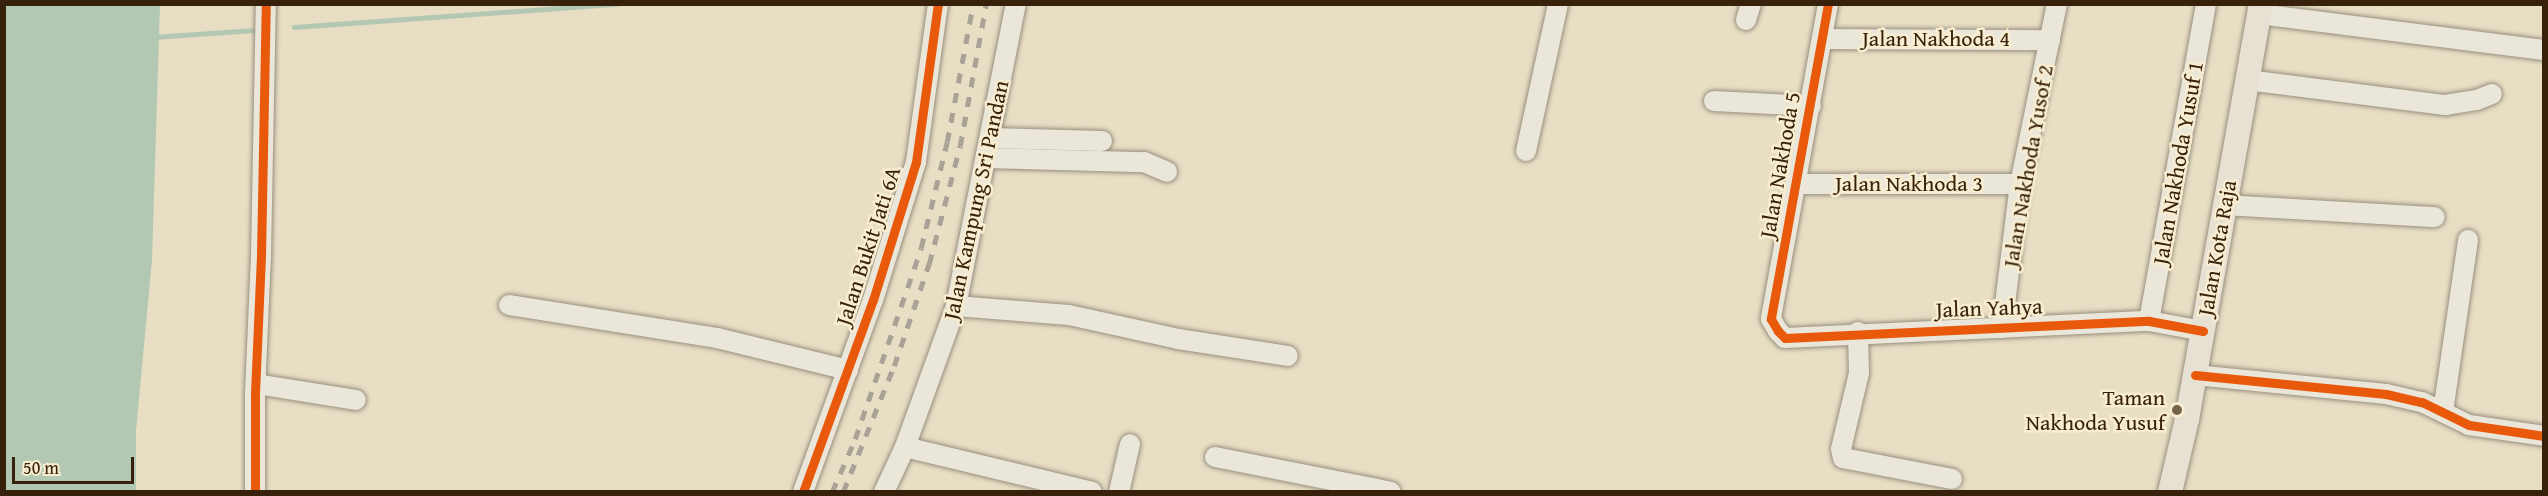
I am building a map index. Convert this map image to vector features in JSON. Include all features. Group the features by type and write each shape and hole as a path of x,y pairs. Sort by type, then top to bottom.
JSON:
{"main road":[{"name":"Jalan Kota Raja","path":"2170,492 2195,375 2260,9"}],"street":[{"path":"255,492 267,4"},
{"name":"Jalan Bukit Jati 6A","path":"803,492 873,300 916,162 938,4"},
{"name":"Jalan Kampung Sri Pandan","path":"884,492 905,447 956,306 1016,4"},
{"path":"1526,151 1558,4"},
{"name":"Jalan Nakhoda 5","path":"1778,331 1771,319 1798,184 1828,4"},
{"name":"Jalan Nakhoda Yusof 2","path":"2002,328 2020,184 2057,4"},
{"name":"Jalan Nakhoda Yusuf 1","path":"2149,321 2206,4"},
{"path":"2260,9 2544,50"},
{"name":"Jalan Nakhoda 4","path":"1822,39 2050,40"},
{"path":"2247,80 2445,105 2477,100 2492,94"},
{"path":"1714,101 1811,106"},
{"path":"990,138 1102,141"},
{"path":"986,158 1144,162 1167,172"},
{"name":"Jalan Nakhoda 3","path":"1798,184 2020,184"},
{"path":"2225,205 2435,217"},
{"path":"2443,412 2468,240"},
{"path":"509,305 717,338 848,370"},
{"path":"956,306 1070,315 1178,339 1287,356"},
{"name":"Jalan Yahya","path":"1778,331 1785,338 1858,332 2149,321 2203,331"},
{"path":"1858,332 1859,373 1841,449 1843,458 1952,479"},
{"path":"2195,375 2385,394 2422,402 2469,425 2544,436"},
{"path":"256,384 356,400"},
{"path":"1119,492 1130,444"},
{"path":"905,447 1092,492"},
{"path":"1215,457 1390,492"}],"shaded area":[{"path":"4,5 160,5 152,260 136,431 136,491 5,491"}],"waterway":[{"path":"294,27 617,4"},
{"path":"153,37 255,30"}],"railway":[{"path":"832,492 855,439 921,248 947,142 973,4"},
{"path":"843,492 894,366 929,264 960,146 986,4"}],"cycle path":[{"path":"255,492 255,393 261,255 266,4"},
{"path":"803,492 873,300 916,162 938,4"},
{"path":"1828,4 1771,319 1785,338 2149,321 2203,331"},
{"path":"2195,375 2386,394 2422,402 2469,425 2544,436"}],"place":[{"name":"Taman Nakhoda Yusuf","path":"2177,410"}]}
